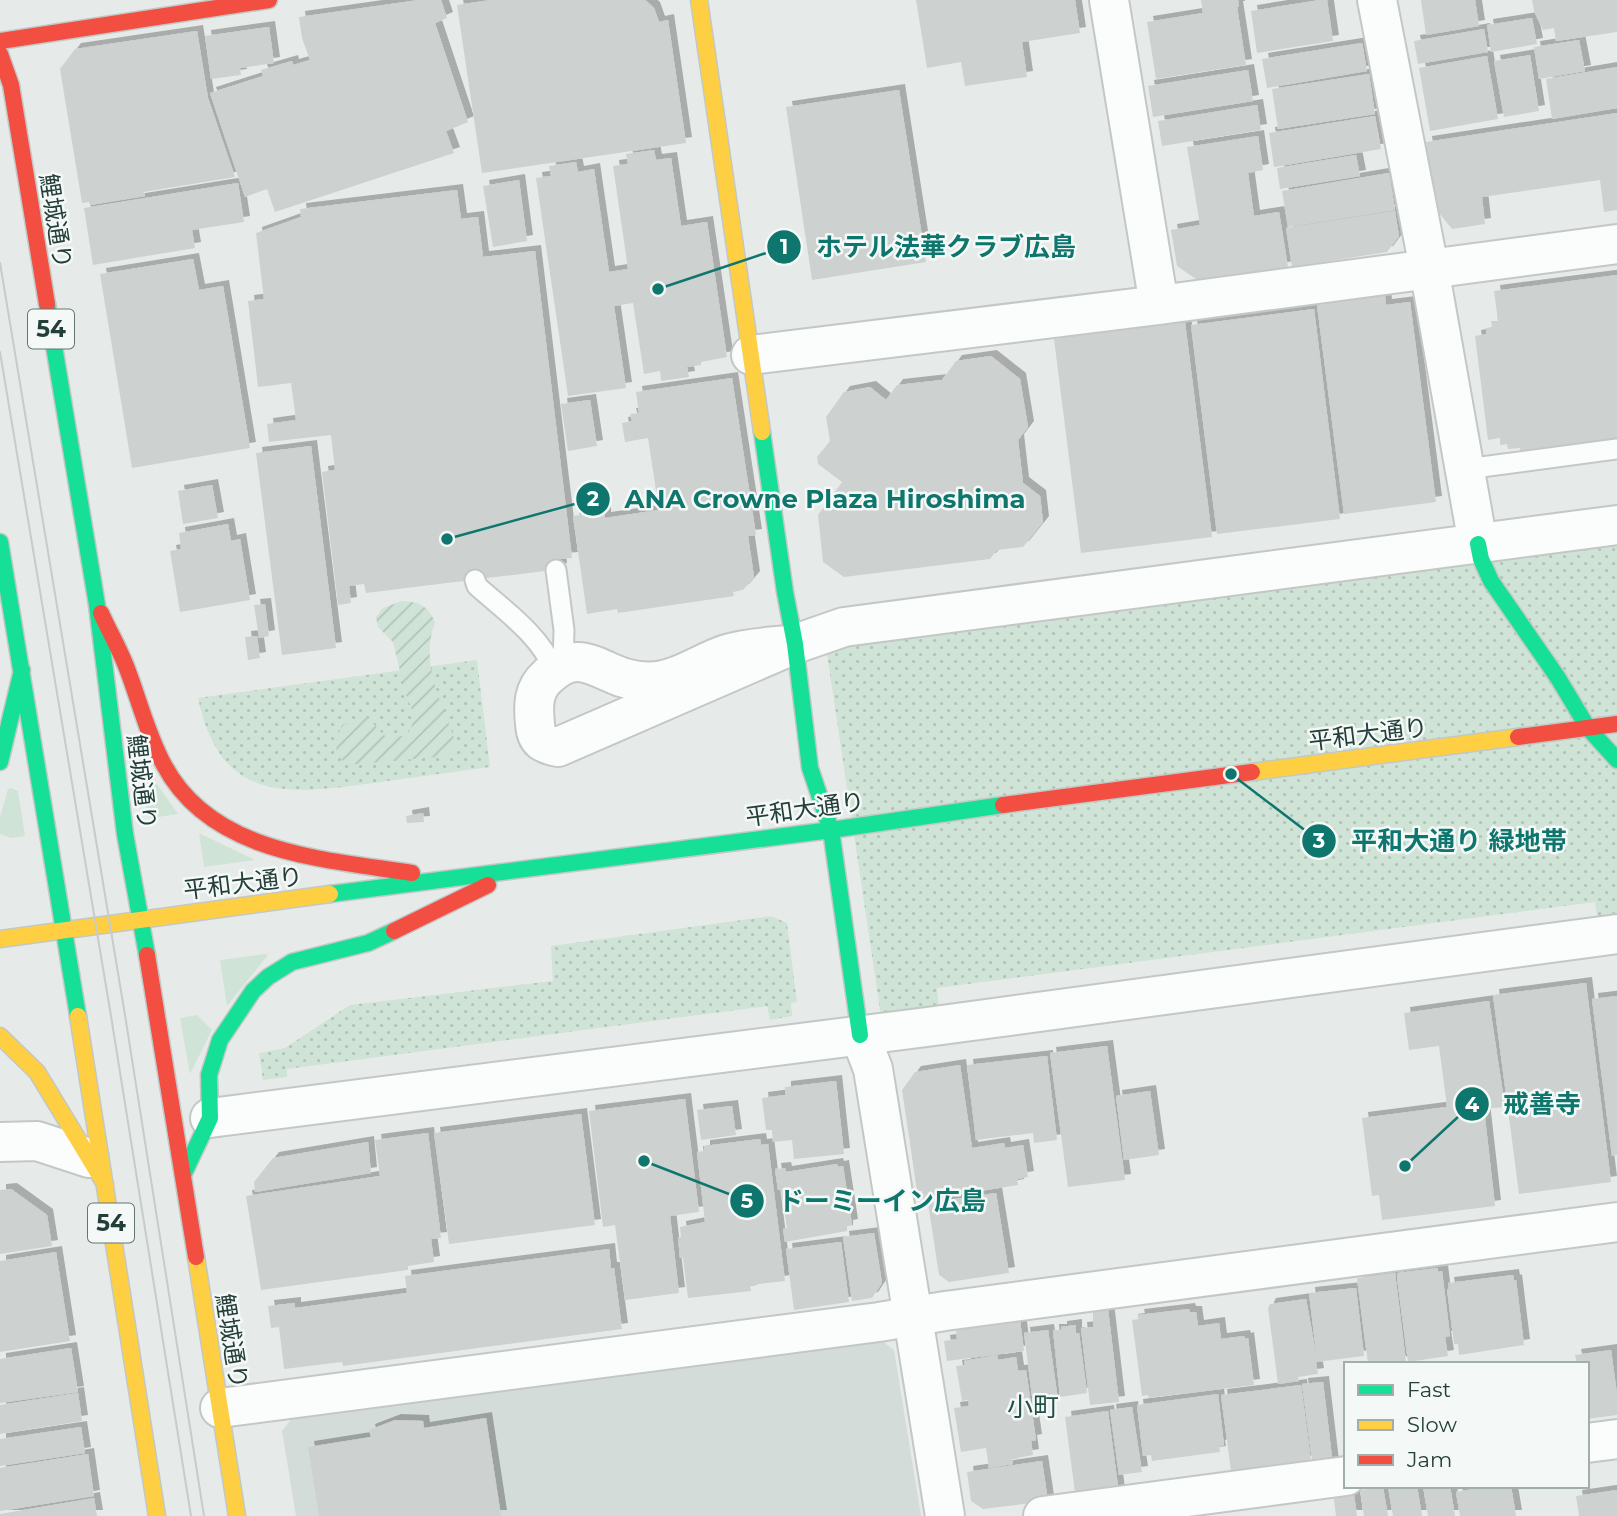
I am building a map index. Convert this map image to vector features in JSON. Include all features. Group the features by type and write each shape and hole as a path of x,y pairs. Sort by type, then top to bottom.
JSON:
{"main road":[{"path":"0,41 269,0"},
{"path":"699,0 785,592 795,644 810,768 831,830 860,1035"},
{"name":"鯉城通り","path":"0,54 10,85 97,605 125,834 157,1010 237,1516"},
{"name":"54","path":"0,542 81,1021 97,1171 157,1516"},
{"path":"1478,544 1491,581 1558,677 1588,728 1617,760"},
{"path":"97,605 125,663 146,728 172,780 212,820 244,838 281,850 449,879"},
{"path":"3,740 22,670"},
{"name":"平和大通り","path":"0,939 1617,724"},
{"path":"183,1175 210,1118 209,1075 220,1040 241,1006 268,977 292,962 368,943 518,870"},
{"path":"0,1036 37,1072 97,1171"}],"street":[{"path":"1109,0 1159,305"},
{"path":"1377,0 1429,268 1478,544"},
{"path":"751,355 1159,305 1617,244"},
{"path":"795,644 728,653 664,680 642,682 621,677 595,664 577,661 559,668 539,684 534,700 536,735 542,744 558,747 795,644 845,627 1617,525"},
{"path":"210,1118 1617,934"},
{"path":"860,1035 873,1069 945,1516"},
{"path":"0,1142 37,1141 97,1171"},
{"path":"220,1408 1617,1222"},
{"path":"1589,1443 1617,1439"},
{"path":"1043,1516 1344,1476"}],"lane":[{"path":"1466,469 1617,449"},
{"path":"556,570 564,630 559,668"},
{"path":"475,580 477,586 522,625 559,668"}],"shaded area":[{"path":"878,1338 894,1350 921,1516 296,1516 282,1431 297,1412"}],"green space":[{"path":"1617,537 1617,921 1598,923 1595,902 937,988 939,1009 881,1016 826,647"},
{"path":"402,601 423,606 435,622 431,638 431,669 456,744 448,756 346,765 336,752 337,737 342,725 367,717 386,737 405,736 411,729 414,715 405,692 393,642 378,627 376,617 383,608"},
{"path":"477,660 490,767 402,779 312,790 285,789 261,784 240,774 222,757 208,732 198,698"},
{"path":"142,763 178,814 151,818 148,816 140,766"},
{"path":"8,789 18,791 25,836 11,838 0,834 0,817"},
{"path":"199,833 255,860 204,867"},
{"path":"771,916 787,923 797,1002 791,1003 792,1016 770,1020 767,1006 287,1069 287,1077 263,1080 259,1053 285,1048 350,1005 553,981 551,946"},
{"path":"268,955 227,1006 220,960"},
{"path":"197,1015 212,1030 190,1074 180,1018"}],"building":[{"path":"419,0 441,0 447,18 435,23 468,122 446,131 454,153 275,212 267,189 245,197 210,93 263,76 261,70 292,61 293,65 310,60 302,38 299,17"},
{"path":"491,0 645,0 654,8 659,22 668,20 686,143 482,173 457,5"},
{"path":"916,0 1075,0 1080,33 1022,42 1027,77 965,86 961,62 927,68"},
{"path":"1201,0 1238,0 1246,65 1156,79 1147,22 1203,13"},
{"path":"1327,0 1333,41 1257,53 1251,11"},
{"path":"1421,0 1475,0 1479,26 1426,35"},
{"path":"1532,0 1617,0 1617,32 1556,41 1554,28 1543,30"},
{"path":"1532,18 1537,44 1491,52 1487,25"},
{"path":"269,27 274,63 240,68 241,75 211,79 205,36"},
{"path":"1484,29 1488,52 1418,64 1414,41"},
{"path":"197,31 208,98 235,177 144,192 145,196 90,205 89,202 82,203 60,69 75,49"},
{"path":"1579,40 1585,71 1539,79 1534,47"},
{"path":"1362,43 1367,71 1267,88 1262,59"},
{"path":"1530,55 1539,111 1504,117 1494,61"},
{"path":"1487,56 1498,119 1430,131 1419,68"},
{"path":"1617,67 1617,108 1552,119 1546,79"},
{"path":"1248,70 1253,101 1153,117 1148,86"},
{"path":"1369,74 1375,114 1278,129 1272,89"},
{"path":"899,90 926,262 812,280 786,107"},
{"path":"1257,105 1261,130 1162,146 1158,121"},
{"path":"1617,113 1617,210 1604,212 1600,180 1482,197 1485,224 1452,229 1435,208 1426,142"},
{"path":"1375,116 1381,149 1274,167 1269,133"},
{"path":"1258,136 1263,170 1248,173 1254,216 1279,212 1288,267 1199,281 1177,266 1171,230 1200,225 1187,147"},
{"path":"654,150 656,160 671,158 681,226 707,222 727,357 687,367 689,377 661,381 660,371 644,374 633,303 614,306 626,388 568,396 536,178 551,176 549,166 576,162 578,172 594,169 609,272 628,269 613,166 628,164 626,154"},
{"path":"1356,155 1360,176 1280,189 1277,168"},
{"path":"1389,173 1395,210 1288,227 1282,191"},
{"path":"519,180 527,241 493,247 483,186"},
{"path":"238,183 244,222 192,230 195,248 93,265 84,208"},
{"path":"457,190 461,219 478,217 483,257 535,251 572,558 560,559 561,569 366,593 364,584 349,586 351,603 338,605 322,472 335,470 331,435 269,442 267,424 296,420 291,383 258,387 248,301 264,299 256,233 301,217 300,209"},
{"path":"1395,211 1399,236 1387,252 1292,267 1286,228"},
{"path":"193,259 199,290 223,286 250,448 132,468 100,274"},
{"path":"1617,275 1617,446 1522,459 1520,448 1508,449 1507,444 1500,445 1500,438 1488,440 1475,336 1486,334 1486,328 1492,327 1491,321 1498,321 1494,291"},
{"path":"1385,296 1386,305 1410,302 1436,502 1344,514 1317,305"},
{"path":"1314,309 1340,519 1217,534 1191,325"},
{"path":"1185,322 1212,537 1081,553 1054,339"},
{"path":"991,356 1020,379 1028,427 1018,440 1023,483 1040,496 1043,522 1023,547 997,550 990,559 844,577 823,562 818,515 842,482 818,464 817,457 830,441 826,417 844,392 870,387 886,400 897,385 942,380 956,361"},
{"path":"732,378 756,535 748,536 754,577 743,590 733,592 734,596 618,613 617,609 587,614 573,516 605,511 605,518 659,510 648,438 625,442 622,423 632,421 630,414 639,413 636,392"},
{"path":"590,400 597,446 568,451 561,404"},
{"path":"311,446 336,648 282,655 256,453"},
{"path":"212,485 218,518 183,524 178,491"},
{"path":"228,524 231,541 240,539 250,600 180,612 170,551 181,549 179,533"},
{"path":"265,604 269,636 259,638 254,605"},
{"path":"257,636 260,658 248,660 245,637"},
{"path":"423,813 424,822 407,823 406,816"},
{"path":"1586,983 1611,1182 1519,1194 1493,995"},
{"path":"1617,996 1617,1155 1612,1156 1592,999"},
{"path":"1489,1001 1505,1107 1484,1109 1495,1206 1382,1220 1379,1195 1372,1196 1362,1118 1447,1107 1439,1046 1409,1050 1404,1013"},
{"path":"1107,1046 1125,1180 1068,1187 1050,1053"},
{"path":"1047,1056 1057,1140 1034,1143 1033,1133 976,1140 967,1065"},
{"path":"960,1065 972,1148 1004,1143 1005,1148 1023,1145 1028,1177 1017,1179 1018,1185 923,1200 922,1191 917,1191 902,1090 915,1072"},
{"path":"836,1081 844,1154 794,1159 792,1140 773,1142 772,1130 766,1130 762,1098 785,1095 785,1087"},
{"path":"1150,1091 1159,1155 1124,1160 1116,1096"},
{"path":"685,1099 699,1212 670,1216 679,1293 625,1300 615,1225 603,1227 589,1111"},
{"path":"732,1106 736,1135 701,1140 697,1110"},
{"path":"581,1114 595,1225 449,1244 434,1133"},
{"path":"428,1133 441,1238 431,1239 434,1262 408,1266 408,1270 261,1290 246,1196 380,1176 375,1140"},
{"path":"760,1139 761,1145 768,1144 785,1281 750,1285 751,1291 688,1298 678,1237 681,1237 680,1227 705,1222 697,1152 704,1151 704,1146"},
{"path":"368,1142 371,1173 255,1192 254,1182 273,1158"},
{"path":"837,1164 838,1167 843,1166 852,1225 847,1226 847,1231 785,1242 783,1229 787,1228 775,1169 785,1168 786,1172"},
{"path":"11,1189 47,1215 52,1246 0,1254 0,1190"},
{"path":"996,1193 1009,1273 949,1282 939,1275 928,1203"},
{"path":"874,1233 882,1283 872,1298 852,1301 843,1237"},
{"path":"841,1242 849,1302 794,1310 786,1249"},
{"path":"609,1249 622,1329 343,1366 342,1362 284,1369 279,1327 271,1328 268,1306 295,1303 295,1308 407,1293 405,1276"},
{"path":"56,1252 70,1341 0,1352 0,1261"},
{"path":"1438,1268 1438,1272 1442,1271 1450,1336 1445,1337 1448,1356 1408,1362 1398,1273"},
{"path":"1395,1273 1406,1362 1368,1362 1357,1278"},
{"path":"1513,1275 1514,1281 1516,1280 1524,1345 1459,1355 1458,1344 1454,1344 1448,1283"},
{"path":"1356,1288 1364,1356 1316,1362 1318,1374 1298,1377 1299,1381 1278,1384 1268,1308 1270,1304 1306,1299 1317,1359 1309,1293"},
{"path":"1108,1309 1119,1402 1090,1405 1081,1328 1093,1327 1093,1311"},
{"path":"1189,1309 1190,1312 1196,1312 1198,1326 1219,1323 1221,1339 1244,1336 1245,1339 1248,1338 1254,1385 1149,1398 1148,1395 1142,1396 1132,1320 1139,1319 1138,1315"},
{"path":"1020,1320 1024,1351 947,1361 944,1341 957,1339 956,1329"},
{"path":"1076,1325 1087,1393 1060,1397 1053,1330"},
{"path":"1048,1330 1058,1400 1033,1404 1024,1333"},
{"path":"71,1348 78,1392 0,1403 0,1359"},
{"path":"1611,1350 1617,1415 1589,1419 1589,1362 1577,1362 1575,1355"},
{"path":"997,1355 998,1360 1016,1357 1018,1371 1026,1370 1036,1440 1031,1441 1033,1455 1012,1459 1013,1464 989,1468 986,1448 961,1452 954,1408 969,1406 968,1400 962,1401 956,1366 965,1365 964,1361"},
{"path":"1323,1382 1333,1466 1313,1468 1302,1384"},
{"path":"1301,1385 1311,1461 1231,1471 1221,1395"},
{"path":"78,1393 82,1421 0,1434 0,1405"},
{"path":"1218,1394 1224,1445 1219,1446 1220,1452 1152,1461 1151,1455 1143,1456 1137,1405"},
{"path":"1132,1407 1142,1472 1119,1475 1110,1410"},
{"path":"1108,1411 1119,1494 1076,1500 1065,1417"},
{"path":"486,1418 501,1516 319,1516 308,1447 371,1437 369,1430 395,1420 423,1421 424,1428"},
{"path":"81,1427 85,1453 0,1466 0,1439"},
{"path":"88,1454 94,1496 0,1511 0,1468"},
{"path":"1042,1461 1048,1501 983,1509 971,1501 967,1472"},
{"path":"1353,1488 1357,1516 1336,1516 1333,1492"},
{"path":"1383,1488 1388,1516 1364,1516 1360,1490"},
{"path":"1388,1488 1417,1488 1422,1516 1393,1516"},
{"path":"1423,1488 1450,1488 1455,1516 1428,1516"},
{"path":"1479,1488 1511,1488 1516,1516 1460,1516 1456,1492"},
{"path":"1617,1490 1617,1516 1579,1516 1576,1496"},
{"path":"94,1498 97,1516 0,1516 0,1514"}],"tram line":[{"path":"0,263 125,1015 204,1516"},
{"path":"0,352 191,1516"}],"traffic: fast":[{"path":"47,304 97,605 125,834 147,955"},
{"path":"762,432 795,644 810,768 831,830 860,1035"},
{"path":"0,542 78,1016"},
{"path":"1478,544 1481,559 1491,581 1558,678 1588,728 1617,760"},
{"path":"0,762 22,670"},
{"path":"330,894 831,830 1003,805"},
{"path":"183,1175 210,1118 209,1075 220,1040 253,991 268,977 292,962 368,943 394,931"}],"traffic: slow":[{"path":"699,0 762,432"},
{"path":"1252,772 1518,737"},
{"path":"0,939 330,894"},
{"path":"78,1016 157,1516"},
{"path":"0,1036 37,1072 105,1184"},
{"path":"196,1257 237,1516"}],"traffic: jam":[{"path":"0,41 269,0"},
{"path":"0,54 11,85 47,304"},
{"path":"101,613 131,678 148,729 164,765 185,795 210,817 240,835 273,847 343,863 412,873"},
{"path":"1518,737 1617,724"},
{"path":"1003,805 1252,772"},
{"path":"394,931 488,885"},
{"path":"147,955 196,1257"}],"place":[{"name":"ホテル法華クラブ広島","path":"658,289"},
{"name":"ANA Crowne Plaza Hiroshima","path":"447,539"},
{"name":"平和大通り 緑地帯","path":"1231,774"},
{"name":"ドーミーイン広島","path":"644,1161"},
{"name":"戒善寺","path":"1405,1166"}],"district":[{"name":"小町","path":"1033,1407"}]}
